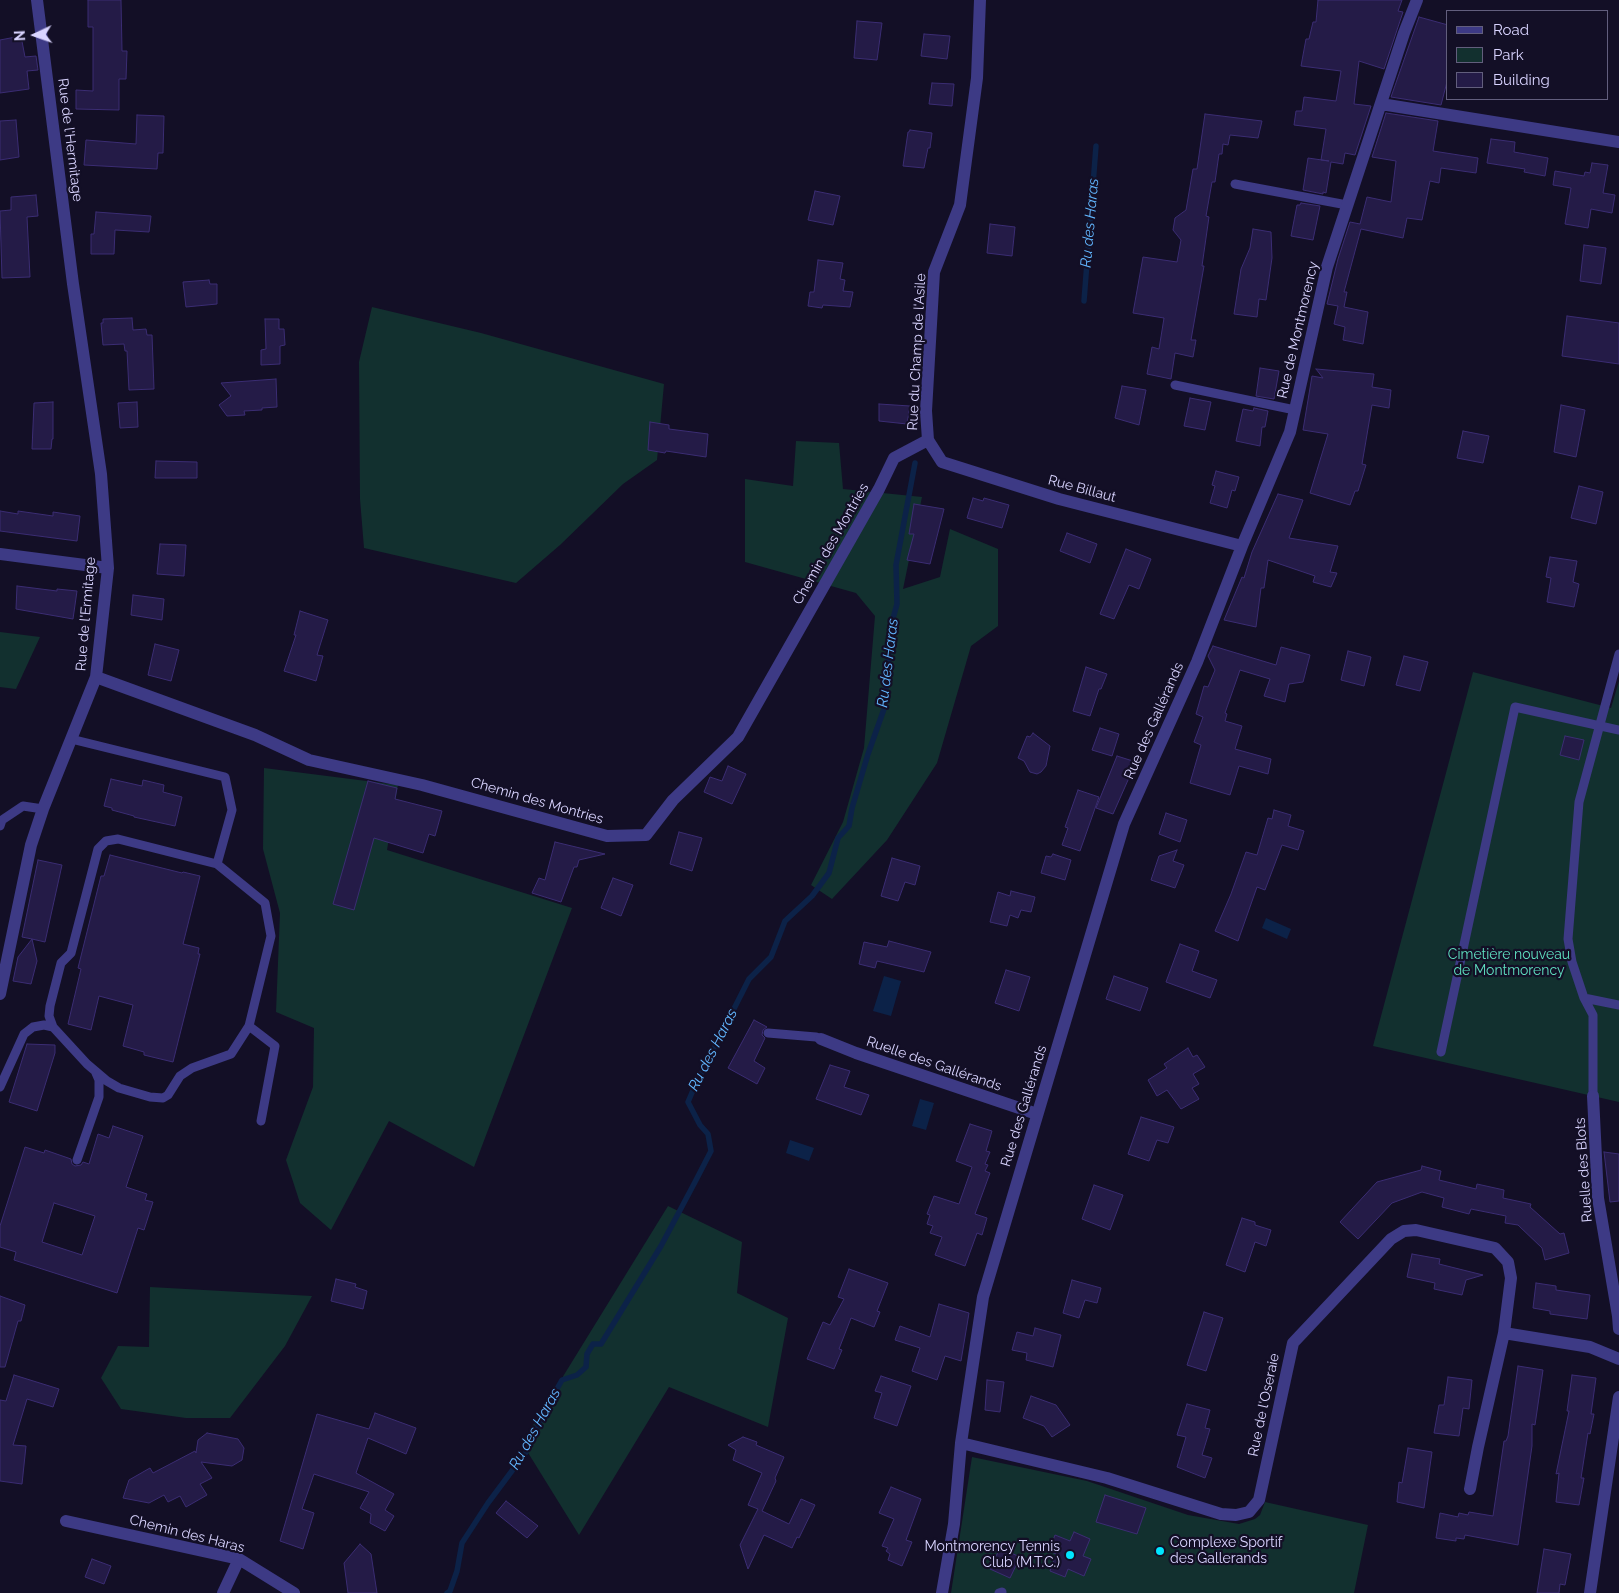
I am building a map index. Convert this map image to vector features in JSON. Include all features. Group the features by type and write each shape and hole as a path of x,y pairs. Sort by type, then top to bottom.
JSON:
{"street":[{"name":"Rue de l'Hermitage","path":"37,0 73,284"},
{"name":"Rue du Champ de l'Asile","path":"928,440 926,411 934,272 960,205 977,78 980,0"},
{"name":"Rue de Montmorency","path":"1197,662 1242,546 1290,432 1327,267 1380,104 1417,0"},
{"path":"1380,104 1619,142"},
{"name":"Rue de l'Ermitage","path":"0,994 31,845 43,809 96,677 108,568 101,474 73,284"},
{"name":"Rue Billaut","path":"928,440 942,462 1058,499 1242,546"},
{"name":"Chemin des Montries","path":"96,677 255,735 309,760 422,785 607,836 646,836 673,800 738,738 879,490 894,458 928,440"},
{"path":"0,554 108,568"},
{"name":"Rue des Gallérands","path":"942,1593 954,1524 961,1443 983,1297 1124,824 1197,662"},
{"name":"Ruelle des Gallérands","path":"821,1039 856,1053 1038,1114"},
{"name":"Ruelle des Blots","path":"1594,1096 1598,1198 1619,1329"},
{"name":"Rue de l'Oseraie","path":"961,1443 1107,1478 1221,1514 1236,1515 1249,1512 1259,1500 1293,1343 1391,1239 1404,1231 1416,1230 1495,1248 1508,1262 1511,1278 1504,1333 1470,1490"},
{"path":"1504,1333 1590,1347 1619,1358"},
{"path":"1590,1593 1619,1397"},
{"name":"Chemin des Haras","path":"66,1521 239,1559 294,1593"},
{"path":"223,1593 239,1559"},
{"name":"Rue des Gallérands","path":"938,1593 945,1576"}],"lane":[{"path":"1235,184 1348,205"},
{"path":"1175,386 1295,410"},
{"path":"1594,1096 1593,1015 1584,998 1572,962 1568,939 1579,802 1619,654"},
{"path":"1441,1052 1515,707 1619,730"},
{"path":"71,739 226,777 232,810 217,864"},
{"path":"0,826 2,820 23,806 43,809"},
{"path":"77,1160 99,1097 100,1080 96,1073 53,1027 50,1006 61,963 71,953 98,849 106,841 118,839 217,864 265,903 271,936 249,1026 231,1054 192,1068 180,1076 168,1095 163,1098 145,1096 119,1088 96,1073"},
{"path":"1584,998 1619,1005"},
{"path":"0,1087 24,1034 33,1027 44,1024 53,1027"},
{"path":"249,1026 275,1046 261,1121"},
{"path":"768,1033 821,1039"}],"green space":[{"path":"372,307 481,333 664,384 657,460 623,484 560,545 516,583 364,548 360,499 359,362"},
{"path":"796,441 839,443 843,489 922,497 903,589 940,577 950,529 998,549 998,626 971,646 937,763 887,840 832,899 811,885 843,822 864,748 875,616 856,593 745,562 745,479 793,486"},
{"path":"0,632 40,637 16,689 0,687"},
{"name":"Cimetière nouveau de Montmorency","path":"1473,672 1611,708 1619,681 1619,1102 1373,1046"},
{"path":"264,768 398,785 387,850 572,908 474,1167 389,1121 331,1230 300,1203 286,1160 313,1087 314,1028 276,1012 280,913 263,849"},
{"path":"668,1206 742,1242 737,1293 788,1318 768,1427 669,1387 579,1535 522,1443"},
{"path":"150,1287 312,1296 285,1346 230,1418 186,1418 121,1409 101,1378 118,1346 149,1347"},
{"name":"Complexe Sportif des Gallerands","path":"972,1457 1087,1481 1188,1515 1239,1524 1255,1519 1260,1515 1265,1502 1368,1525 1354,1593 951,1593"}],"water":[{"path":"1266,918 1291,929 1287,939 1262,928"},
{"path":"884,976 901,981 891,1016 873,1011"},
{"path":"920,1099 934,1103 926,1130 912,1126"},
{"path":"790,1140 814,1148 809,1161 786,1153"}],"building":[{"path":"88,0 121,0 122,51 127,51 126,79 119,79 119,110 76,109 76,90 93,91 93,27 88,27"},
{"path":"1318,0 1402,0 1398,11 1403,12 1384,69 1359,61 1354,104 1371,106 1355,155 1345,153 1343,164 1331,162 1326,193 1323,192 1323,194 1303,190 1308,158 1321,160 1326,129 1294,125 1296,111 1302,111 1304,97 1336,101 1341,71 1301,66 1306,39 1309,39 1313,22 1316,22"},
{"path":"1419,17 1446,24 1446,86 1441,105 1391,97"},
{"path":"857,21 882,23 877,60 854,58"},
{"path":"924,34 950,36 947,59 921,56"},
{"path":"21,36 25,57 36,56 38,70 27,71 29,89 0,93 0,40"},
{"path":"932,83 954,84 952,106 929,104"},
{"path":"1386,113 1438,121 1433,151 1478,158 1476,173 1441,168 1439,183 1430,181 1422,220 1407,218 1403,238 1361,229 1344,292 1347,292 1344,307 1368,312 1363,344 1343,340 1345,327 1334,324 1338,306 1327,304 1338,259 1350,222 1360,224 1367,197 1391,202 1396,161 1372,157"},
{"path":"1205,114 1262,121 1258,138 1230,135 1228,145 1223,144 1222,154 1219,154 1215,182 1212,182 1206,216 1209,217 1202,266 1204,266 1191,340 1196,340 1193,357 1175,353 1171,379 1147,374 1152,347 1159,349 1164,318 1133,313 1143,257 1177,262 1181,240 1173,230 1175,218 1186,210 1193,169 1197,169"},
{"path":"137,115 164,116 163,153 158,153 157,169 84,165 86,140 136,144"},
{"path":"16,120 19,157 0,160 0,121"},
{"path":"910,130 932,133 924,168 903,166 908,132"},
{"path":"1491,139 1515,142 1514,152 1548,158 1545,176 1524,172 1525,169 1487,163"},
{"path":"1592,163 1608,165 1603,193 1615,195 1612,213 1591,209 1588,228 1565,224 1571,188 1553,185 1555,171 1584,176 1585,172 1590,173"},
{"path":"815,191 840,196 833,225 808,220"},
{"path":"36,195 38,216 27,217 30,277 2,278 0,211 11,210 11,197"},
{"path":"1301,203 1320,206 1313,240 1291,236 1297,205"},
{"path":"96,212 151,216 149,232 115,230 114,254 91,254 91,234 94,234"},
{"path":"990,224 1015,227 1012,256 987,253"},
{"path":"1253,229 1271,232 1272,258 1266,300 1259,299 1257,317 1234,314 1241,269 1250,248"},
{"path":"1584,245 1606,248 1601,284 1580,281"},
{"path":"818,260 843,263 840,279 845,280 843,291 853,292 850,307 823,305 822,308 808,306 810,292 814,292"},
{"path":"209,280 210,284 217,284 217,304 186,307 183,282"},
{"path":"1567,316 1619,323 1619,364 1562,356"},
{"path":"132,318 133,330 146,329 147,335 152,335 154,389 129,390 127,351 125,351 124,344 103,345 101,323 103,323 103,319"},
{"path":"265,319 279,319 279,329 284,329 285,345 280,346 280,364 261,365 261,350 266,349"},
{"path":"1260,368 1279,371 1274,399 1256,396"},
{"path":"1316,369 1374,374 1372,387 1391,390 1389,408 1372,405 1362,464 1366,465 1358,491 1355,491 1350,505 1310,493 1328,434 1303,430 1312,376 1323,378"},
{"path":"276,379 277,407 244,411 245,415 227,416 219,405 231,396 221,383"},
{"path":"1122,386 1146,390 1139,425 1115,418"},
{"path":"1190,398 1211,402 1205,430 1184,426"},
{"path":"53,402 53,439 51,449 32,449 34,403"},
{"path":"137,402 138,427 120,428 118,403"},
{"path":"879,404 910,406 907,424 879,421"},
{"path":"1561,405 1585,410 1576,457 1554,452"},
{"path":"1254,408 1268,411 1265,427 1262,427 1260,446 1236,441 1243,409 1253,411"},
{"path":"650,422 669,425 669,429 708,434 706,457 648,450"},
{"path":"1463,431 1489,436 1483,463 1457,458"},
{"path":"156,461 197,462 197,478 155,478"},
{"path":"1216,471 1239,477 1235,491 1232,490 1227,508 1210,503 1215,486 1212,485"},
{"path":"1579,486 1603,492 1596,524 1571,518"},
{"path":"1278,494 1303,500 1289,538 1338,546 1330,572 1337,573 1331,587 1313,582 1315,576 1268,560 1264,588 1261,588 1256,627 1224,620 1242,577 1244,578 1252,552"},
{"path":"973,498 983,501 984,498 1009,505 1002,528 967,518"},
{"path":"914,504 944,509 930,564 907,560 914,534 909,534"},
{"path":"0,511 18,514 18,511 53,516 53,512 80,516 77,541 0,531"},
{"path":"1067,533 1097,544 1090,563 1060,551"},
{"path":"160,544 186,545 184,576 157,574"},
{"path":"1126,549 1151,559 1139,589 1129,585 1114,619 1100,614"},
{"path":"1550,557 1577,561 1573,582 1579,584 1574,607 1547,602 1551,578 1546,577"},
{"path":"17,586 57,591 57,589 77,591 73,619 16,609"},
{"path":"133,595 164,599 162,620 131,615"},
{"path":"300,611 328,620 317,655 323,656 316,681 284,671 296,635 294,635"},
{"path":"155,644 179,650 171,681 148,675"},
{"path":"1213,646 1276,665 1281,647 1310,655 1303,682 1289,684 1285,702 1264,696 1270,679 1240,670 1225,713 1227,714 1225,721 1242,726 1235,749 1271,759 1268,774 1239,766 1230,795 1190,783 1201,745 1194,742 1203,717 1196,714 1204,686 1208,687 1215,670 1208,656"},
{"path":"1348,651 1371,657 1364,686 1341,680"},
{"path":"1404,656 1428,662 1420,691 1396,685"},
{"path":"1086,667 1107,674 1101,689 1099,689 1090,716 1073,711"},
{"path":"1100,728 1119,734 1112,756 1092,750"},
{"path":"1033,733 1050,746 1046,766 1037,774 1030,772 1024,761 1018,758 1027,736 1030,737"},
{"path":"1565,736 1584,740 1579,760 1560,755"},
{"path":"1117,756 1136,762 1113,814 1096,808"},
{"path":"728,766 746,774 732,804 704,792 710,777 722,781"},
{"path":"111,779 142,786 143,780 164,785 163,792 182,797 175,826 134,817 104,806"},
{"path":"368,781 397,788 395,799 442,811 435,836 429,834 423,853 374,838 354,910 333,904"},
{"path":"1078,790 1099,797 1080,851 1062,845 1068,828 1065,827"},
{"path":"1274,810 1291,815 1288,826 1304,831 1298,850 1282,845 1265,890 1257,887 1238,941 1215,931 1246,852 1257,855 1268,818 1272,819"},
{"path":"1166,813 1187,820 1180,842 1159,834"},
{"path":"679,832 702,838 692,871 670,864"},
{"path":"555,842 605,854 579,860 577,867 574,867 561,902 532,893 539,878 545,880"},
{"path":"1177,850 1173,861 1184,865 1175,888 1151,880 1159,856"},
{"path":"1053,854 1071,860 1065,880 1041,873 1046,856 1051,857"},
{"path":"110,855 200,876 183,944 199,948 198,954 200,954 173,1062 144,1055 144,1052 123,1046 133,1005 99,996 91,1030 68,1024 81,969 78,968 101,876 104,876"},
{"path":"892,858 920,866 915,885 905,882 898,901 881,896"},
{"path":"38,860 62,865 45,942 22,937"},
{"path":"613,878 633,885 621,916 601,908"},
{"path":"1011,891 1035,897 1031,912 1021,910 1018,918 1010,915 1007,926 990,922 998,892 1010,896"},
{"path":"32,939 37,961 31,984 13,981 18,957"},
{"path":"889,941 931,952 924,972 877,961 875,968 859,964 864,942 887,947"},
{"path":"1180,944 1199,951 1192,971 1217,980 1210,998 1166,982"},
{"path":"1006,970 1030,977 1019,1011 995,1003"},
{"path":"1114,976 1148,988 1140,1011 1106,999"},
{"path":"754,1020 767,1027 763,1030 762,1035 765,1038 754,1061 765,1068 757,1084 728,1068"},
{"path":"27,1044 55,1045 55,1053 37,1111 9,1102"},
{"path":"1188,1048 1193,1057 1197,1055 1205,1067 1193,1074 1199,1084 1192,1088 1199,1099 1181,1109 1167,1090 1157,1096 1148,1080 1167,1068 1164,1064"},
{"path":"830,1065 850,1071 844,1087 869,1095 861,1115 816,1099"},
{"path":"1141,1117 1174,1127 1168,1143 1157,1140 1149,1161 1128,1154"},
{"path":"970,1124 992,1131 986,1151 990,1152 985,1164 988,1165 985,1171 990,1173 975,1214 987,1218 982,1235 977,1233 965,1266 935,1255 942,1237 930,1233 933,1226 927,1224 930,1215 927,1214 934,1196 959,1204 972,1167 956,1161"},
{"path":"113,1126 143,1136 126,1187 147,1194 145,1200 153,1202 144,1230 138,1228 117,1293 14,1260 16,1252 0,1247 0,1226 25,1147 44,1153 45,1150 71,1159 72,1164 75,1166 81,1165 83,1162 89,1164 98,1134 109,1138","holes":["54,1203 95,1216 82,1255 42,1242"]},
{"path":"1604,1152 1619,1154 1619,1201 1610,1202"},
{"path":"1422,1166 1441,1171 1439,1180 1476,1189 1477,1184 1504,1190 1503,1198 1531,1204 1530,1207 1560,1234 1564,1233 1569,1253 1545,1260 1542,1248 1518,1225 1505,1223 1506,1216 1471,1209 1469,1214 1442,1207 1444,1198 1422,1192 1392,1203 1358,1239 1340,1222 1377,1182 1421,1170"},
{"path":"1094,1185 1123,1195 1110,1230 1082,1219"},
{"path":"1242,1218 1271,1230 1266,1246 1255,1242 1245,1272 1226,1265"},
{"path":"1412,1254 1440,1259 1439,1264 1483,1275 1466,1280 1462,1295 1434,1289 1435,1283 1407,1277"},
{"path":"849,1269 888,1283 877,1311 880,1312 874,1327 851,1318 839,1349 842,1350 834,1369 807,1359 823,1322 830,1325 844,1299 838,1297"},
{"path":"336,1279 356,1284 355,1287 367,1291 363,1309 331,1301"},
{"path":"1072,1280 1101,1288 1097,1303 1085,1300 1079,1318 1063,1313"},
{"path":"1536,1283 1556,1286 1556,1290 1590,1295 1587,1319 1550,1314 1550,1311 1533,1308"},
{"path":"0,1296 25,1305 21,1321 18,1321 5,1367 0,1367"},
{"path":"939,1304 969,1313 961,1361 945,1356 937,1380 912,1371 920,1348 895,1340 900,1326 930,1337"},
{"path":"1204,1312 1223,1318 1206,1371 1187,1365"},
{"path":"1035,1328 1061,1335 1053,1367 1026,1360 1027,1353 1012,1350 1017,1332 1033,1336"},
{"path":"1518,1366 1543,1370 1535,1425 1532,1424 1532,1446 1518,1545 1465,1535 1464,1539 1456,1538 1456,1541 1436,1538 1440,1513 1458,1517 1459,1513 1468,1515 1469,1512 1493,1516 1504,1441 1506,1441 1508,1436"},
{"path":"14,1375 59,1389 53,1407 27,1399 13,1445 26,1446 22,1484 0,1481 0,1400 6,1401"},
{"path":"1572,1375 1596,1378 1591,1414 1594,1414 1590,1434 1588,1433 1581,1478 1584,1478 1579,1505 1556,1502 1559,1473 1556,1474 1569,1411 1567,1411"},
{"path":"881,1376 911,1386 897,1426 874,1418 882,1393 875,1391"},
{"path":"1448,1377 1472,1380 1469,1409 1463,1408 1459,1436 1434,1433 1439,1405 1444,1405"},
{"path":"987,1380 1004,1382 1000,1412 985,1410"},
{"path":"1031,1396 1056,1405 1070,1425 1052,1437 1044,1426 1023,1418"},
{"path":"1187,1404 1210,1410 1205,1428 1210,1429 1202,1455 1212,1458 1205,1478 1177,1467 1186,1437 1177,1435"},
{"path":"375,1413 416,1428 406,1454 368,1438 356,1473 394,1494 385,1510 394,1516 385,1531 370,1523 371,1514 360,1508 369,1492 314,1474 302,1509 314,1513 303,1549 280,1541 317,1414 369,1429"},
{"path":"207,1433 238,1439 244,1448 242,1460 232,1466 201,1462 212,1478 200,1484 207,1495 186,1507 180,1496 168,1502 164,1495 149,1503 123,1498 129,1480 150,1468 153,1473 195,1451 196,1453 198,1440"},
{"path":"743,1437 757,1442 756,1445 784,1457 775,1478 776,1481 762,1511 789,1524 801,1499 815,1505 792,1548 764,1535 748,1569 740,1545 758,1509 748,1505 762,1473 733,1460 736,1450 728,1445"},
{"path":"1408,1448 1432,1452 1424,1508 1397,1502 1399,1482 1402,1483"},
{"path":"891,1487 921,1499 906,1540 912,1542 902,1566 888,1560 890,1554 886,1551 888,1548 882,1546 894,1519 879,1513"},
{"path":"1105,1495 1146,1508 1137,1534 1096,1522"},
{"path":"506,1501 538,1526 527,1538 496,1513"},
{"name":"Montmorency Tennis Club (M.T.C.)","path":"1074,1532 1090,1539 1083,1556 1091,1559 1084,1576 1068,1569 1065,1577 1050,1571 1056,1554 1049,1551 1055,1535 1070,1541"},
{"path":"360,1544 371,1554 377,1593 348,1593 344,1563"},
{"path":"1000,1548 1020,1557 1010,1578 990,1569"},
{"path":"1544,1549 1571,1554 1565,1585 1560,1584 1559,1593 1537,1593"},
{"path":"92,1559 111,1566 104,1584 85,1577"}],"waterway":[{"name":"Ru des Haras","path":"1084,301 1096,146"},
{"name":"Ru des Haras","path":"447,1593 450,1591 457,1571 462,1543 488,1503 526,1452 546,1408 562,1380 577,1375 586,1367 587,1354 593,1344 601,1344 661,1246 695,1182 711,1151 708,1134 700,1125 688,1102 694,1088 749,979 771,957 785,921 812,896 829,873 838,838 849,826 852,808 868,754 884,709 892,622 897,604 896,565 915,463"}],"place":[{"name":"Complexe Sportif des Gallerands","path":"1160,1551"},
{"name":"Montmorency Tennis Club (M.T.C.)","path":"1070,1555"}]}
